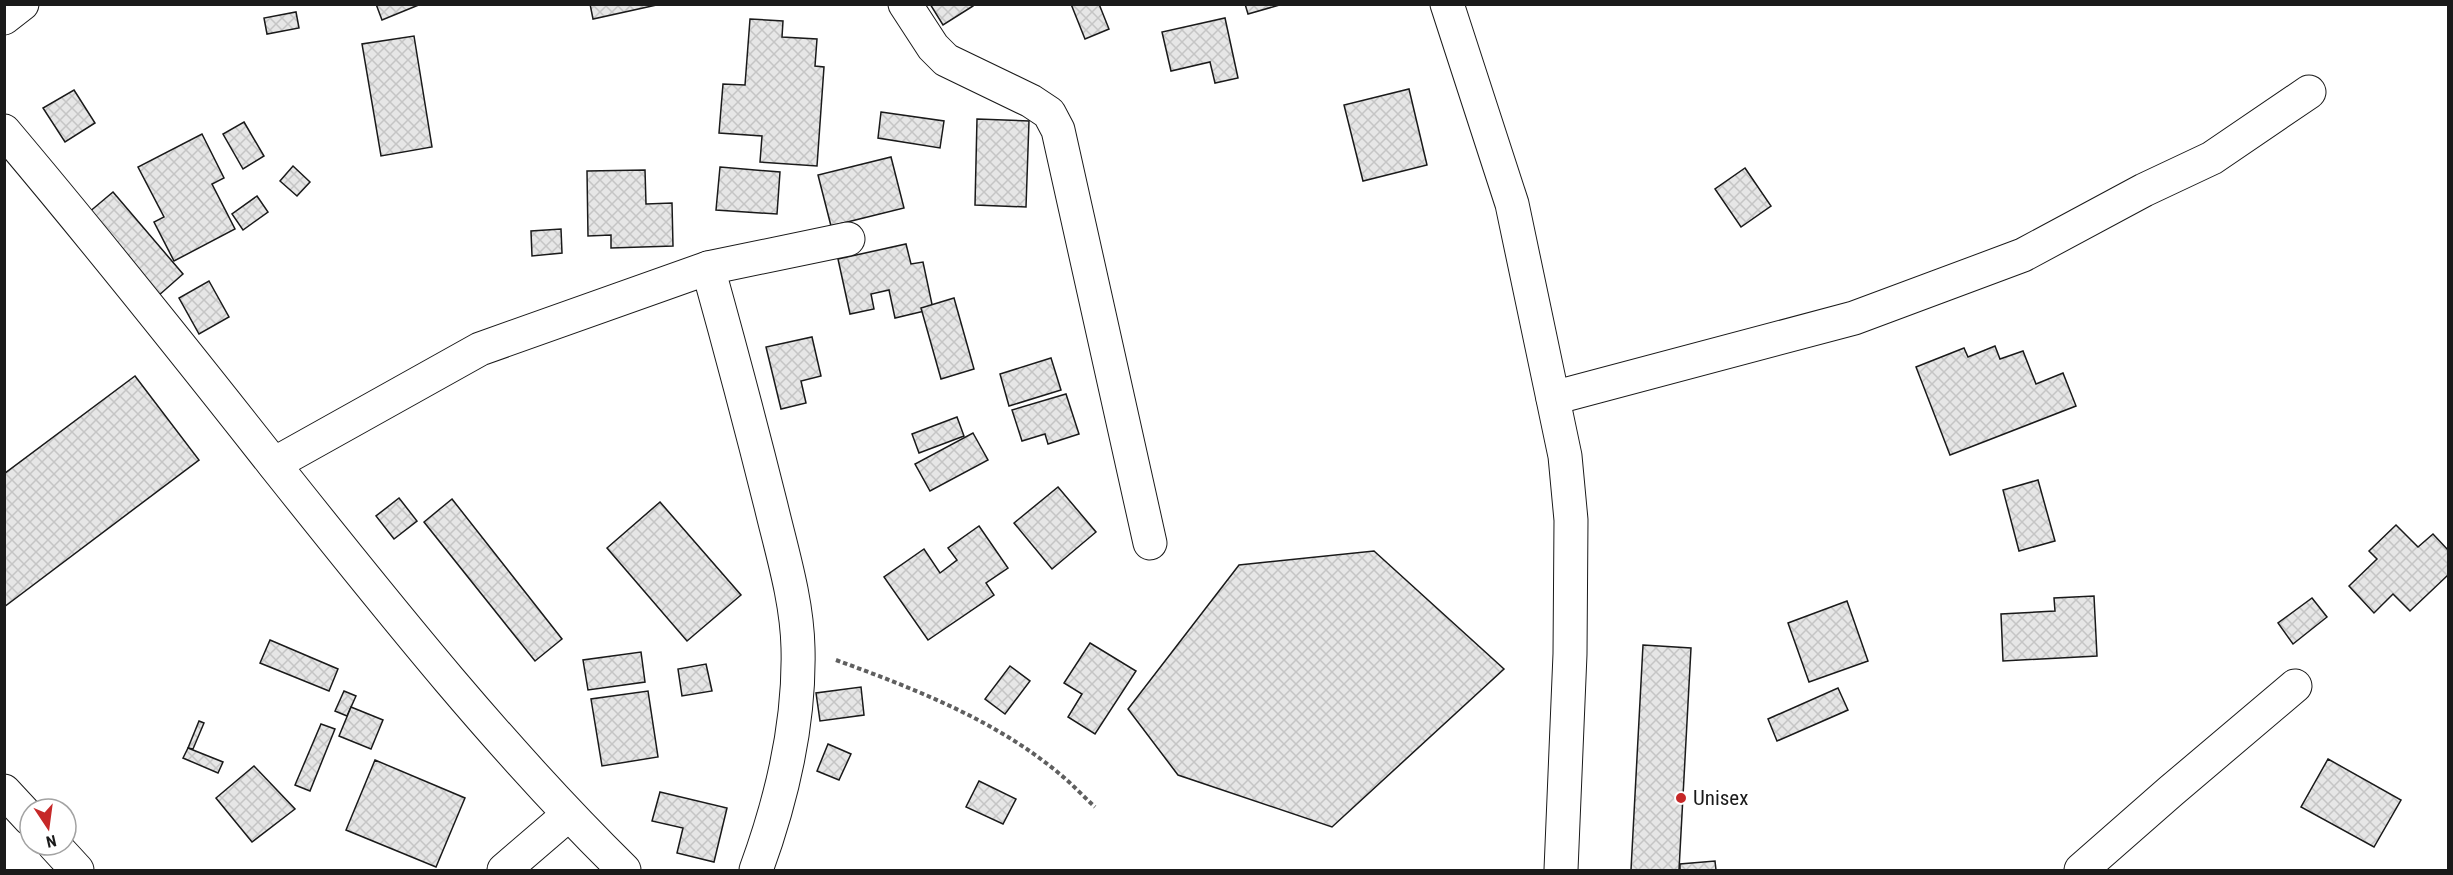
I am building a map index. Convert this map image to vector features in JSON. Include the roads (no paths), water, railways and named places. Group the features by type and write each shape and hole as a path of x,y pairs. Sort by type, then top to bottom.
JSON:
{"street":[{"path":"4,18 22,4"},
{"path":"905,4 933,47 946,60 1031,101 1049,113 1058,130 1150,543"},
{"path":"1446,4 1512,204 1564,456 1571,520 1568,740 1560,870"},
{"path":"1552,398 1854,318 2023,255 2144,190 2212,158 2309,92"},
{"path":"4,131 90,233 411,635 568,815 624,870"},
{"path":"274,464 480,349 708,268 848,239"},
{"path":"708,268 752,430 787,573 798,647 798,693 784,785 756,870"},
{"path":"2081,870 2295,686"},
{"path":"4,791 18,806"},
{"path":"504,870 568,815"},
{"path":"65,857 77,870"}],"place":[{"name":"Unisex","path":"1681,798"}]}
